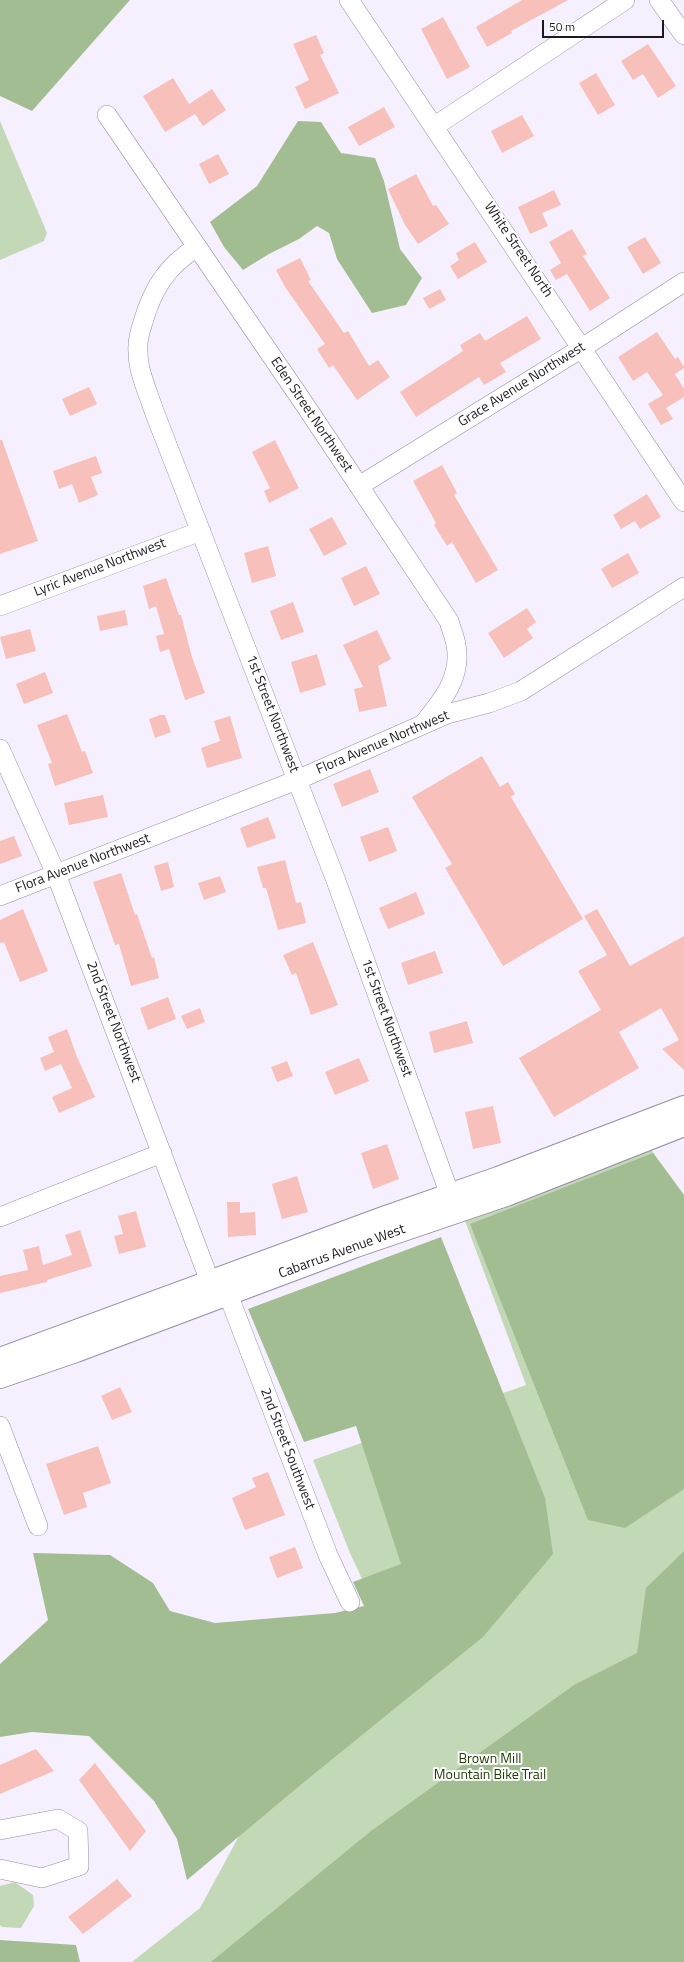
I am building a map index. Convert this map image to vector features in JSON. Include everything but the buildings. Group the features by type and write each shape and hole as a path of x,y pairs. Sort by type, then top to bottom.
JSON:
{"main road":[{"name":"Cabarrus Avenue West","path":"0,1377 218,1291 450,1195 684,1107"},
{"name":"Cabarrus Avenue West","path":"0,1359 46,1343 218,1291 506,1195 684,1125"}],"street":[{"name":"White Street North","path":"349,0 435,126 684,502"},
{"path":"435,126 625,0"},
{"path":"659,0 684,35"},
{"name":"Eden Street Northwest","path":"107,115 449,621 456,646 456,670 443,699 422,725"},
{"name":"1st Street Northwest","path":"197,247 178,260 161,280 149,302 140,331 138,352 142,375 154,411 335,878 450,1195"},
{"name":"Grace Avenue Northwest","path":"359,486 582,348 684,282"},
{"name":"Lyric Avenue Northwest","path":"0,606 201,531"},
{"name":"Flora Avenue Northwest","path":"0,896 297,780 459,710 489,704 520,691 684,587"},
{"path":"443,699 446,705 450,708 459,710"},
{"name":"2nd Street Northwest","path":"0,749 56,874 162,1153 218,1291"},
{"path":"0,1217 162,1153"},
{"name":"2nd Street Southwest","path":"218,1291 328,1554 350,1602"},
{"path":"0,1368 14,1363 46,1343"},
{"path":"0,1426 38,1526"},
{"path":"0,1830 58,1819 78,1831 79,1866 42,1878 0,1869"}],"green space":[{"path":"0,0 130,0 32,111 0,96"},
{"path":"0,121 47,233 44,241 0,260"},
{"path":"298,121 321,122 341,153 375,158 384,181 400,249 422,278 406,305 372,313 337,259 329,233 317,226 299,239 269,254 243,270 224,247 210,222 257,186"},
{"name":"Brown Mill Mountain Bike Trail","path":"644,1140 684,1195 684,1918 647,1962 132,1962 200,1908 245,1825 376,1609 350,1553 313,1460 526,1385 461,1210"},
{"path":"653,1153 684,1195 684,1489 625,1528 588,1520 470,1224"},
{"path":"441,1237 545,1498 553,1554 483,1637 304,1782 187,1880 177,1839 154,1801 89,1736 32,1732 0,1737 0,1664 48,1620 33,1553 110,1555 153,1583 170,1611 215,1623 335,1613 364,1606 353,1582 401,1564 356,1426 304,1442 248,1309"},
{"path":"684,1551 684,1962 211,1962 371,1831 574,1685 637,1653 646,1588"},
{"path":"15,1882 33,1895 34,1906 21,1928 2,1927 0,1925 0,1886"},
{"path":"0,1940 76,1945 80,1962 0,1962"}]}
